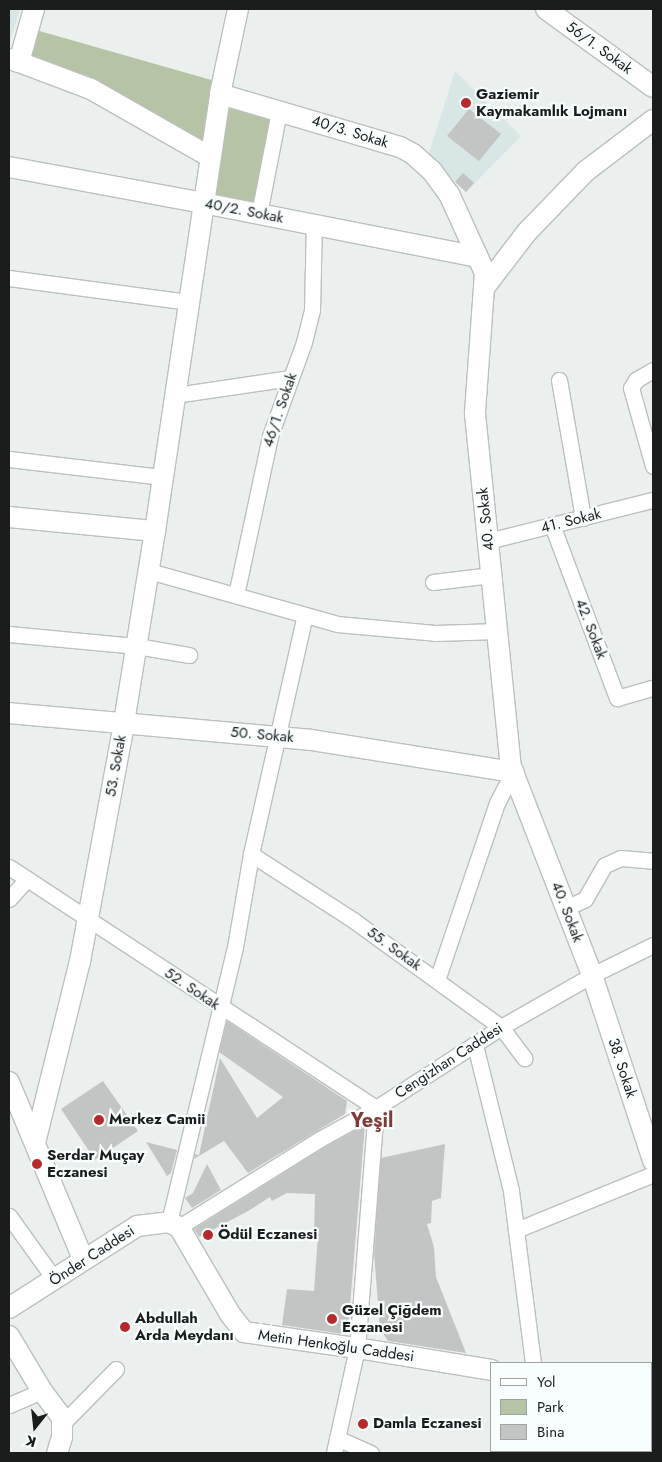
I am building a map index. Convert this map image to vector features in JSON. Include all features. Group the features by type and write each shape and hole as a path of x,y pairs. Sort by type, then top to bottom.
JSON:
{"street":[{"path":"34,9 29,28 14,60 91,89 210,158"},
{"path":"220,94 238,9"},
{"name":"56/1. Sokak","path":"546,9 653,87"},
{"name":"40/3. Sokak","path":"220,94 400,147 413,154 436,176 449,194 485,273 484,288"},
{"name":"53. Sokak","path":"35,1143 80,962 124,724 149,571 220,94"},
{"path":"259,214 279,111"},
{"path":"484,288 527,232 586,171 653,120"},
{"name":"40/2. Sokak","path":"9,168 314,224 478,257"},
{"name":"46/1. Sokak","path":"236,595 270,436 304,342 312,310 314,224"},
{"path":"9,278 189,302"},
{"name":"40. Sokak","path":"484,288 475,414 513,772 592,975"},
{"path":"653,370 636,380 631,388 653,466"},
{"path":"175,395 290,378"},
{"path":"559,380 583,518"},
{"path":"9,459 163,477"},
{"name":"41. Sokak","path":"488,541 653,500"},
{"path":"9,517 155,531"},
{"name":"42. Sokak","path":"552,525 617,698 653,688"},
{"path":"149,571 337,624 436,633 498,631"},
{"path":"433,582 492,575"},
{"path":"174,1225 220,1008 235,947 252,854 305,614"},
{"path":"9,634 137,646 189,655"},
{"name":"50. Sokak","path":"9,714 278,737 454,761 513,772"},
{"path":"437,980 497,802 513,772"},
{"name":"55. Sokak","path":"252,854 353,920 501,1027 524,1058"},
{"path":"566,908 585,898 605,865 620,858 653,861"},
{"name":"52. Sokak","path":"9,867 220,1008 376,1108"},
{"path":"9,900 27,879"},
{"name":"Cengizhan Caddesi","path":"174,1225 376,1108 501,1027 592,975 653,945"},
{"name":"38. Sokak","path":"592,975 651,1149"},
{"path":"475,1045 511,1191 534,1362"},
{"path":"9,1082 83,1259"},
{"path":"371,1453 335,1446 357,1348 376,1108"},
{"path":"516,1230 653,1174"},
{"path":"9,1216 55,1280"},
{"name":"Önder Caddesi","path":"9,1308 137,1226 174,1225"},
{"name":"Metin Henkoğlu Caddesi","path":"174,1225 230,1314 244,1332 490,1370"},
{"path":"9,1336 42,1391 62,1418 62,1437 57,1453"},
{"path":"62,1424 116,1369"},
{"path":"9,1405 42,1391"}],"shaded area":[{"path":"9,9 20,9 10,41 9,41"},
{"name":"Gaziemir Kaymakamlık Lojmanı","path":"455,71 521,136 466,192 428,156"}],"green space":[{"path":"29,28 222,83 279,111 259,214 203,203 210,157 19,62"}],"building":[{"name":"Gaziemir Kaymakamlık Lojmanı","path":"469,109 501,134 479,161 447,136"},
{"path":"463,173 474,183 466,192 455,182"},
{"path":"227,1021 347,1101 345,1114 248,1173 224,1141 194,1159 195,1154 199,1155 220,1058 257,1118 283,1097 219,1052"},
{"name":"Merkez Camii","path":"103,1081 138,1131 95,1160 61,1109"},
{"path":"365,1125 348,1330 343,1334 282,1325 287,1289 314,1291 318,1235 314,1235 315,1194 287,1193 272,1201 270,1197 199,1237 194,1229 325,1147"},
{"path":"146,1142 177,1150 171,1173 167,1176"},
{"path":"445,1144 441,1198 432,1201 431,1223 427,1224 434,1247 436,1277 466,1353 388,1341 380,1329 374,1253 381,1158"},
{"path":"207,1164 221,1190 192,1208 185,1198 193,1193"}],"place":[{"name":"Gaziemir Kaymakamlık Lojmanı","path":"466,103"},
{"name":"Merkez Camii","path":"99,1120"},
{"name":"Serdar Muçay Eczanesi","path":"37,1164"},
{"name":"Ödül Eczanesi","path":"208,1235"},
{"name":"Güzel Çiğdem Eczanesi","path":"332,1319"},
{"name":"Abdullah Arda Meydanı","path":"125,1327"},
{"name":"Damla Eczanesi","path":"363,1424"}],"district":[{"name":"Yeşil","path":"372,1120"}]}
